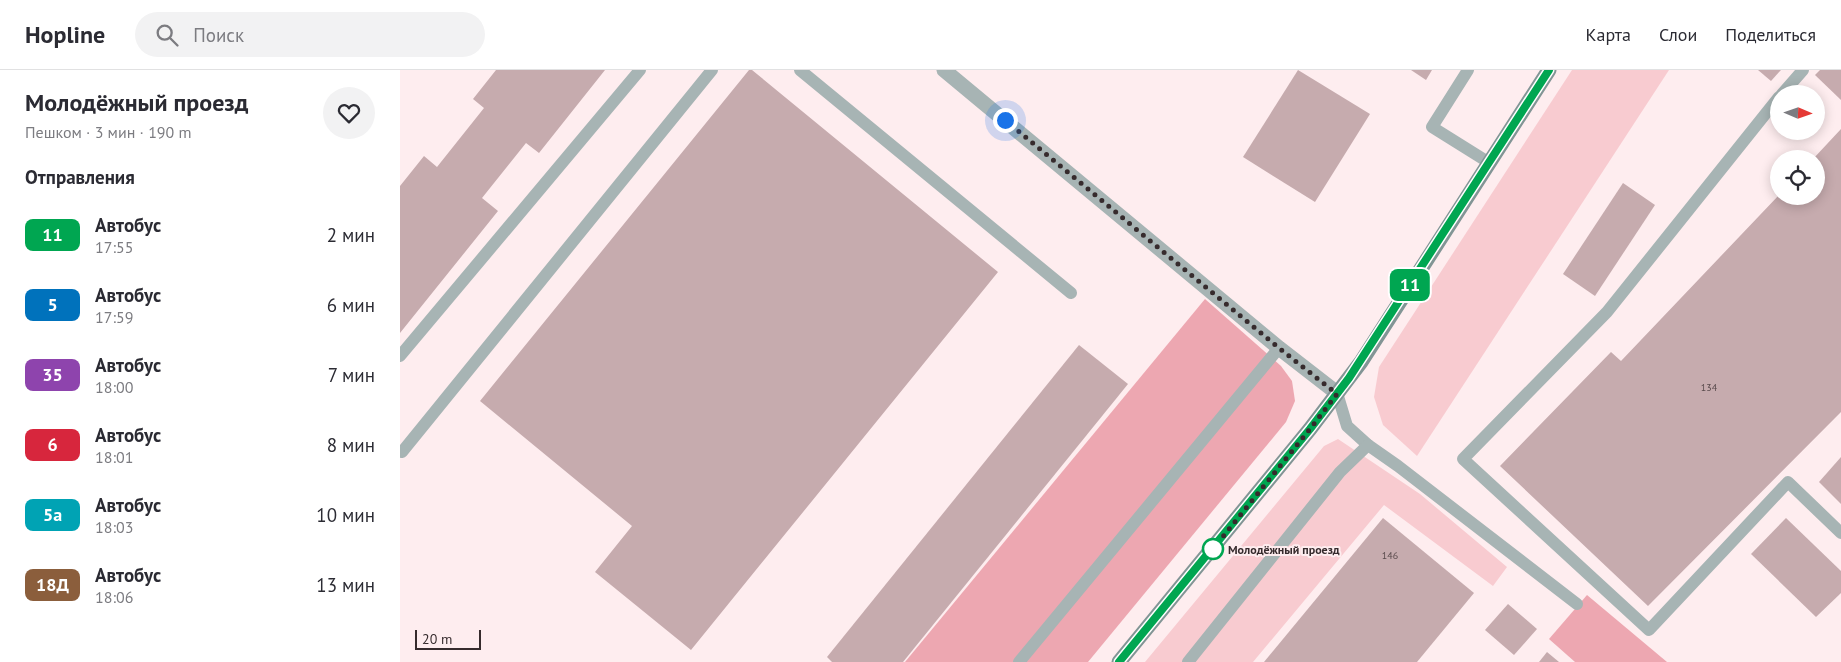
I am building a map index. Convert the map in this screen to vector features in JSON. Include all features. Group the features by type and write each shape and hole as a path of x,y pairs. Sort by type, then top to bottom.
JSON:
{"main road":[{"path":"1119,662 1337,394 1366,353 1549,70"}],"street":[{"path":"944,70 1337,394"}],"lane":[{"path":"400,356 640,70"},
{"path":"401,452 712,70"},
{"path":"800,70 1071,293"},
{"path":"1468,70 1432,127 1488,162"},
{"path":"1790,85 1803,70"},
{"path":"1770,108 1607,312 1463,459 1649,630 1788,482 1841,533"},
{"path":"1019,662 1279,348"},
{"path":"1337,394 1346,426 1368,445 1578,604"},
{"path":"1188,662 1340,472 1368,445"}],"shaded area":[{"path":"1572,70 1669,70 1417,456 1383,425 1374,397 1379,367"},
{"path":"1205,299 1281,366 1292,381 1295,401 1286,422 1088,662 905,662"},
{"path":"1338,439 1420,494 1507,567 1493,586 1384,505 1253,662 1145,662 1324,446"},
{"path":"1587,595 1667,662 1575,662 1549,639"}],"building":[{"path":"496,70 605,70 539,153 526,143 482,198 498,211 400,333 400,186 424,156 437,167 484,108 473,99"},
{"path":"749,70 752,70 998,272 691,650 595,572 632,526 480,401"},
{"path":"1298,70 1370,114 1315,202 1243,157"},
{"path":"1411,70 1432,70 1426,80"},
{"path":"1758,70 1781,70 1771,81"},
{"path":"1820,70 1841,70 1841,100 1815,75"},
{"path":"1841,129 1841,412 1648,606 1500,466 1611,352 1621,361 1770,204 1825,205 1825,150 1821,150"},
{"path":"1623,183 1655,205 1595,296 1563,274"},
{"path":"1079,345 1128,384 903,662 832,662 827,657"},
{"path":"1841,457 1841,504 1819,482"},
{"path":"1383,518 1474,593 1417,662 1264,662"},
{"path":"1786,518 1841,571 1841,593 1816,617 1751,554"},
{"path":"1508,604 1537,629 1514,655 1485,630"},
{"path":"1547,652 1559,662 1539,662"}],"bus line":[{"name":"11","path":"1119,662 1310,429 1349,378 1549,70"}],"place":[{"name":"Молодёжный проезд","path":"1213,549"}],"route":[{"path":"1005,120 1337,394 1213,549"}]}
